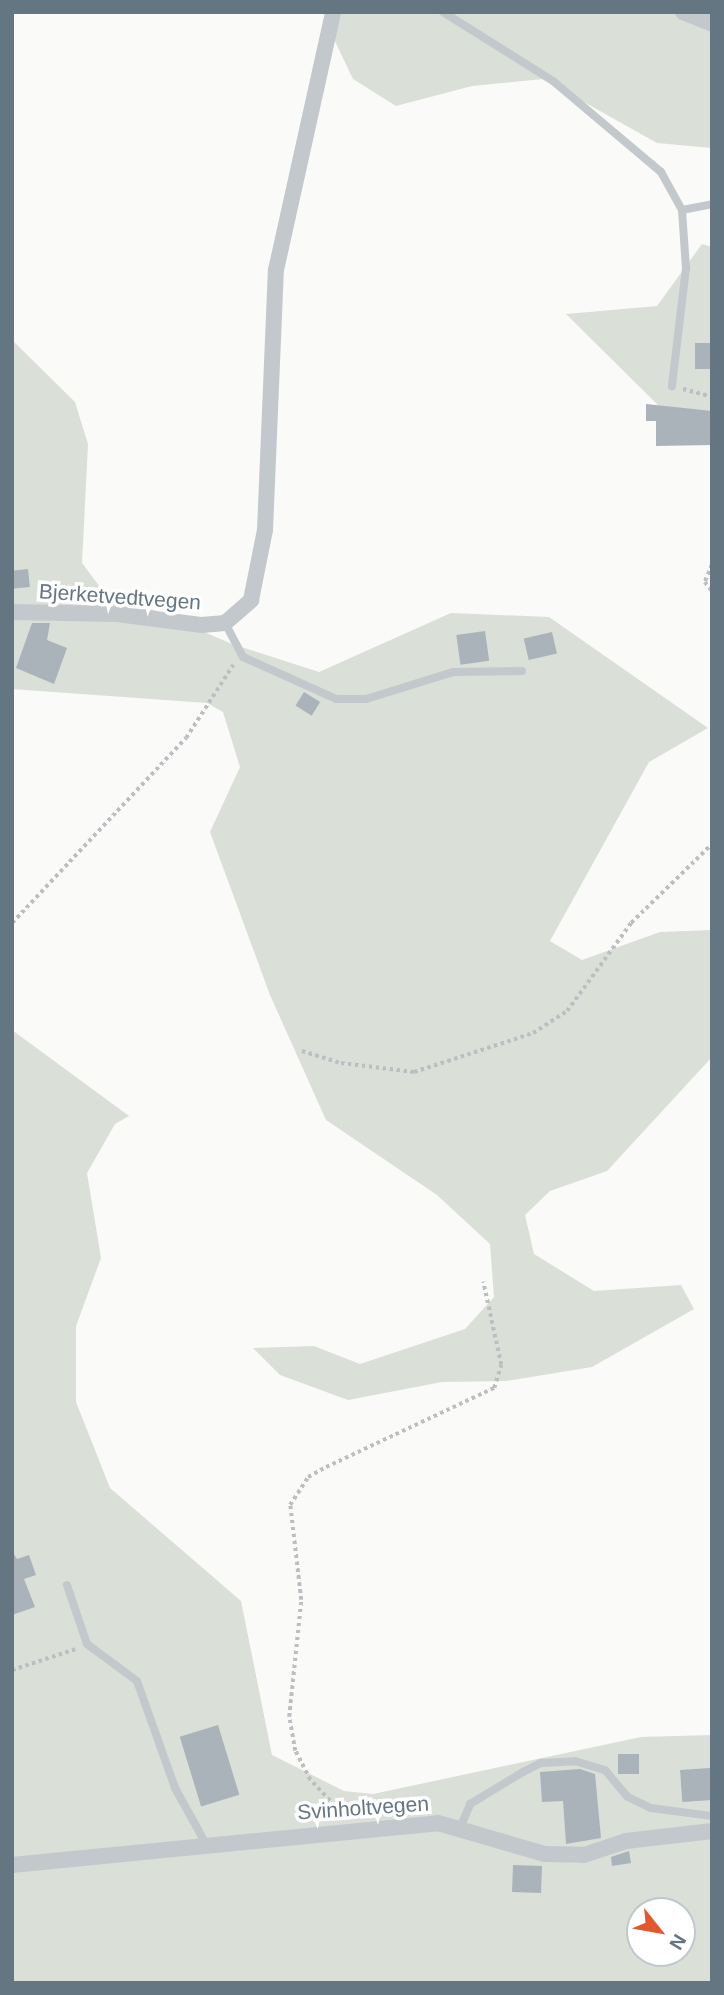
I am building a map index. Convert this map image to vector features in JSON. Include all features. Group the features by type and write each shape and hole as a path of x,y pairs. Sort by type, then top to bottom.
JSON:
{"street":[{"path":"225,623 251,600 260,571 276,270 333,12"},
{"path":"683,12 712,24"},
{"name":"Bjerketvedtvegen","path":"12,612 225,623"},
{"name":"Svinholtvegen","path":"12,1865 438,1823 545,1854 584,1855 626,1841 712,1831"}],"lane":[{"path":"443,12 553,81 614,129 661,172 682,210 684,327 672,386"},
{"path":"682,210 712,204"},
{"path":"225,623 241,655 336,699 366,699 453,672 522,671"},
{"path":"67,1585 87,1644 137,1681 175,1788 206,1844"},
{"path":"460,1828 470,1804 523,1772 575,1761 606,1770 628,1797 651,1808 712,1816"}],"path":[{"path":"672,386 712,397"},
{"path":"712,565 705,582 712,591"},
{"path":"12,923 186,738 241,655"},
{"path":"302,1051 352,1065 414,1072 533,1033 567,1011 631,923 712,844"},
{"path":"362,1830 327,1803 295,1751 290,1675 300,1600 290,1506 308,1477 494,1388 501,1365 483,1282"},
{"path":"12,1670 87,1644"}],"shaded area":[{"path":"337,12 712,12 712,148 657,143 543,79 472,86 396,106 353,79 331,33"},
{"path":"702,244 712,247 712,426 665,412 566,314 657,306"},
{"path":"12,340 75,402 88,444 82,563 100,587 232,644 319,672 451,613 549,617 708,728 649,762 550,941 582,960 660,932 712,930 712,1057 607,1171 550,1191 525,1215 534,1254 594,1291 681,1285 694,1309 592,1367 506,1381 442,1382 348,1400 280,1375 253,1348 314,1346 360,1364 465,1329 494,1297 490,1244 437,1195 326,1120 270,995 210,832 240,767 223,712 207,703 12,689"},
{"path":"12,1030 129,1116 115,1124 87,1173 101,1258 76,1326 76,1402 110,1488 241,1601 272,1755 344,1791 373,1794 641,1737 712,1735 712,1983 12,1983"}],"building":[{"path":"695,343 712,343 712,369 695,369"},
{"path":"646,404 712,411 712,445 656,446 656,421 646,421"},
{"path":"28,569 30,587 14,589 12,571"},
{"path":"32,623 50,623 47,640 67,648 54,684 16,668"},
{"path":"485,631 489,661 460,665 456,635"},
{"path":"552,632 557,653 529,660 524,639"},
{"path":"304,692 320,702 312,716 296,706"},
{"path":"12,1551 17,1559 29,1555 36,1575 24,1579 35,1607 12,1615"},
{"path":"218,1725 239,1795 201,1807 180,1737"},
{"path":"618,1754 639,1754 639,1774 618,1774"},
{"path":"710,1768 712,1800 682,1802 680,1770"},
{"path":"580,1769 595,1774 601,1838 566,1844 563,1801 542,1802 540,1772"},
{"path":"629,1851 631,1863 612,1866 611,1857"},
{"path":"513,1865 542,1866 541,1893 512,1892"}]}
